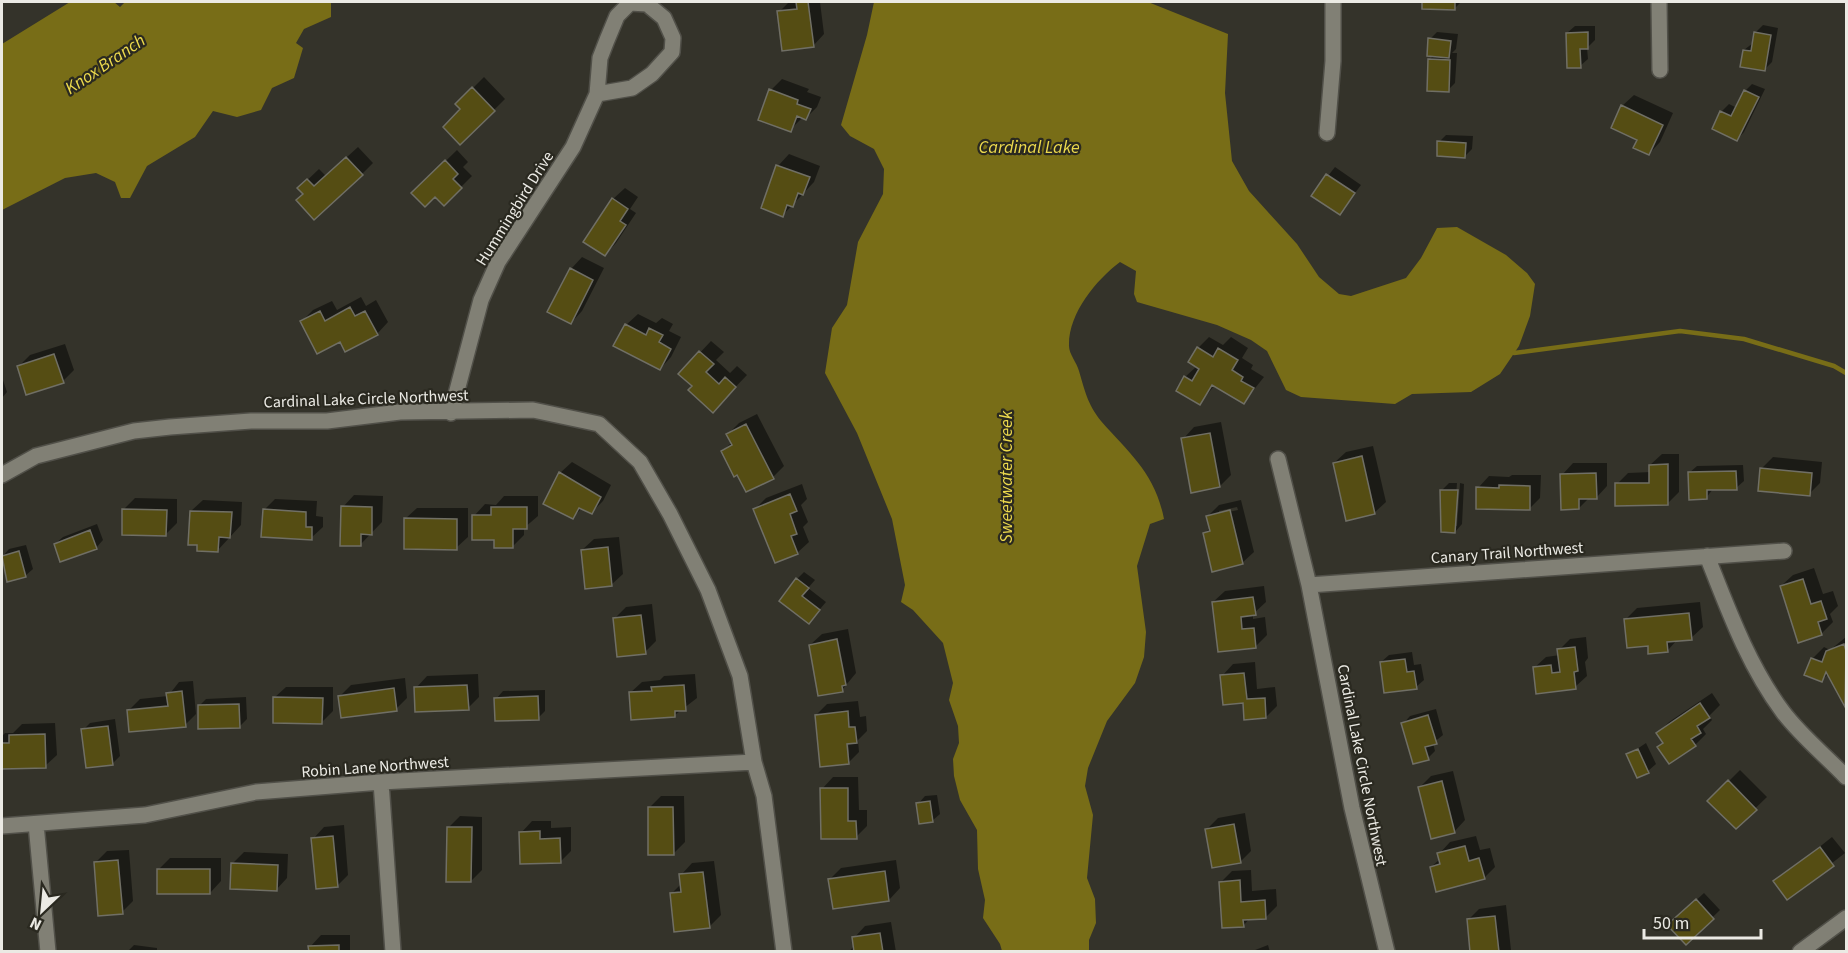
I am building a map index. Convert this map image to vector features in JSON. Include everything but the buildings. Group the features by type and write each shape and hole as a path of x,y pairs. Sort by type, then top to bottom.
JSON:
{"street":[{"path":"1327,133 1333,61 1333,2"},
{"path":"1659,2 1660,70"},
{"name":"Hummingbird Drive","path":"451,413 481,300 498,262 573,147 597,94 600,58 617,16 630,3 647,4 664,18 673,38 672,51 652,74 632,88 597,94"},
{"name":"Cardinal Lake Circle Northwest","path":"2,475 36,456 134,431 251,421 327,421 400,412 533,410 599,424 640,462 670,514 708,590 740,676 754,762 764,796 784,951"},
{"name":"Cardinal Lake Circle Northwest","path":"1278,459 1309,585 1352,808 1387,951"},
{"name":"Canary Trail Northwest","path":"1309,585 1784,551"},
{"path":"1707,556 1732,622 1759,674 1784,713 1846,777"},
{"name":"Robin Lane Northwest","path":"2,826 145,815 256,792 754,762"},
{"path":"381,783 393,951"},
{"path":"36,824 48,951"},
{"path":"1800,951 1846,918"}],"water":[{"name":"Knox Branch","path":"70,2 114,2 120,7 125,2 337,2 331,3 331,17 304,29 296,43 303,48 294,78 272,88 261,110 237,117 213,111 195,137 147,166 130,198 121,198 115,182 96,173 65,178 2,210 2,44"},
{"name":"Cardinal Lake","path":"874,2 1148,2 1228,34 1225,93 1232,161 1249,191 1297,244 1319,277 1339,294 1351,296 1406,278 1421,258 1437,228 1457,227 1506,255 1527,273 1535,284 1530,316 1519,346 1500,374 1471,392 1412,394 1395,404 1301,397 1286,390 1267,351 1251,340 1217,325 1137,302 1134,294 1136,271 1120,262 1102,278 1085,299 1073,322 1070,352 1092,408 1148,476 1160,503 1164,519 1150,524 1137,566 1146,632 1144,657 1135,683 1107,721 1088,768 1085,786 1093,815 1087,878 1095,899 1096,923 1089,940 1089,951 1002,951 983,918 985,900 978,869 977,830 960,800 954,776 953,759 959,743 958,726 949,700 953,683 943,643 913,610 901,602 905,585 892,519 857,433 825,373 832,328 847,305 858,242 883,194 884,169 874,149 850,136 841,125"}],"waterway":[{"path":"1514,353 1680,331 1744,339 1834,366 1846,373"}],"water label":[{"name":"Sweetwater Creek","path":"1006,477"}]}
